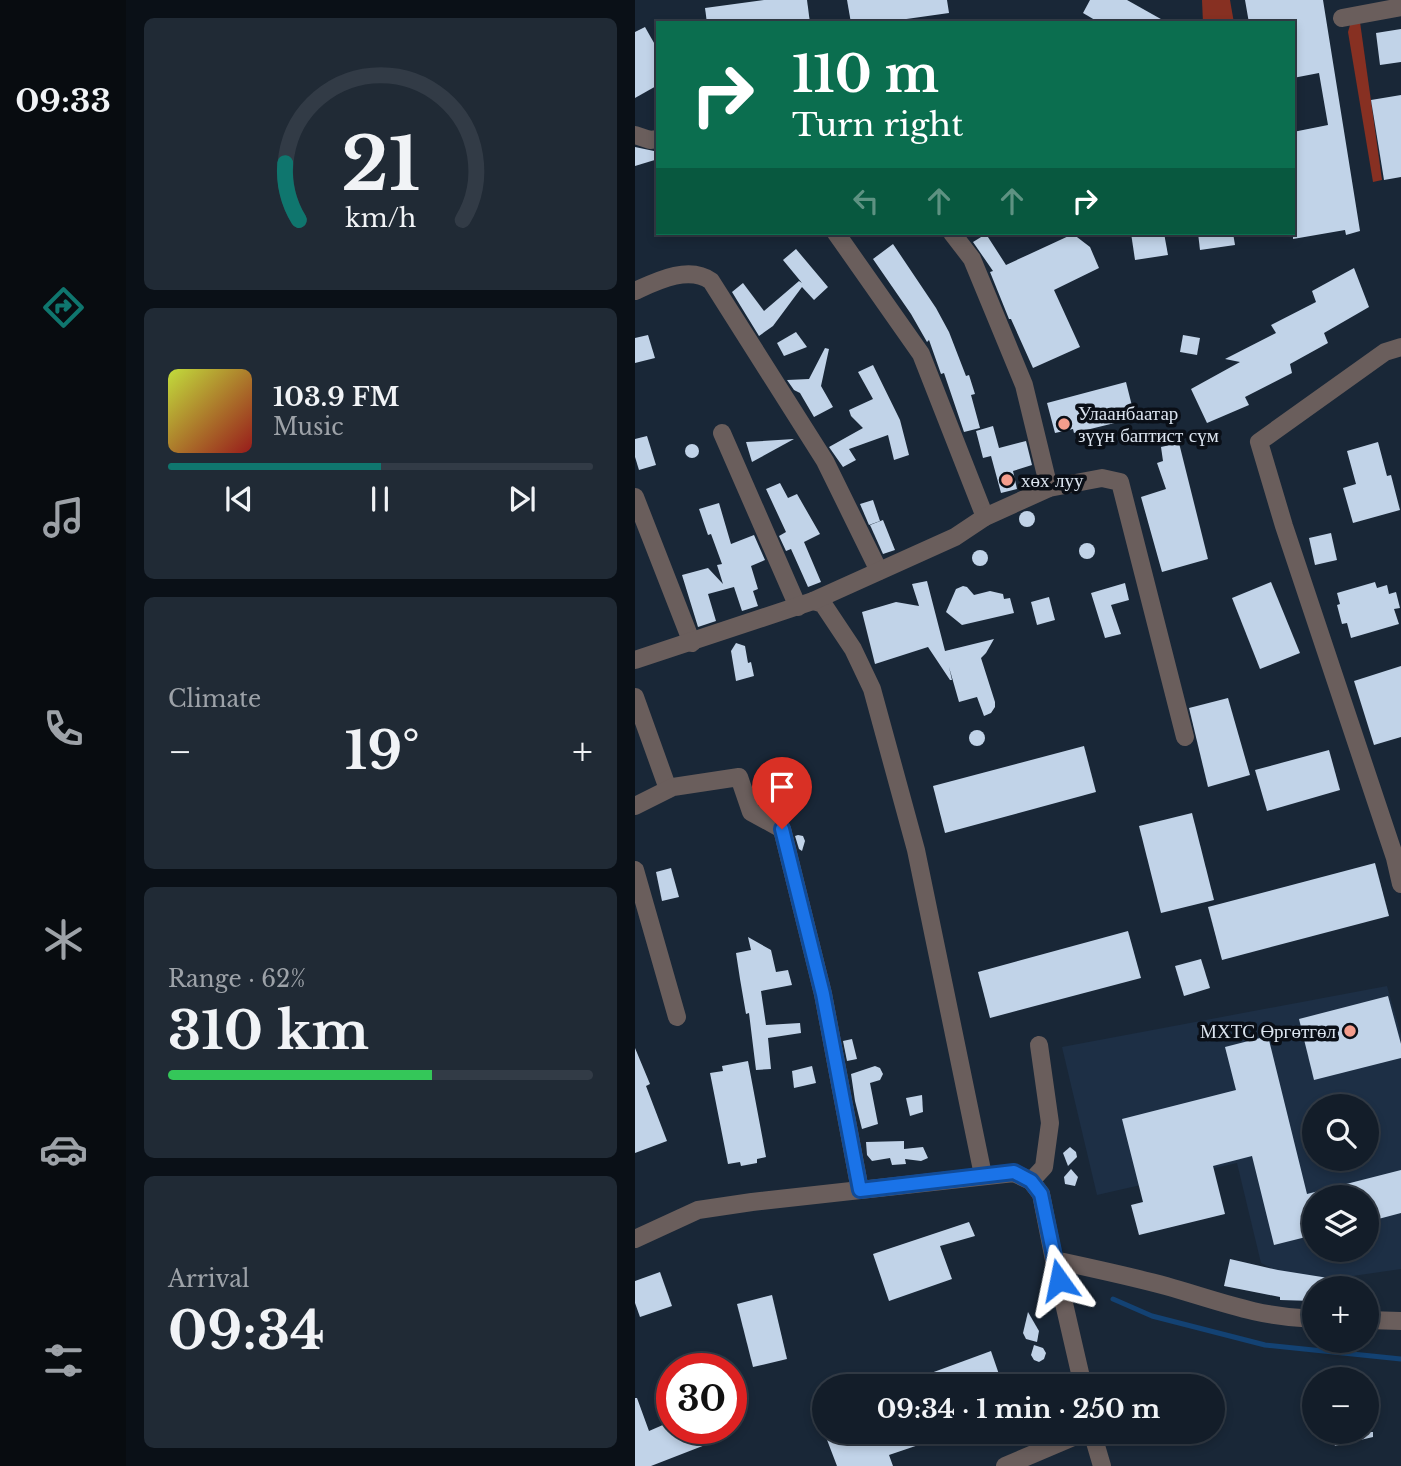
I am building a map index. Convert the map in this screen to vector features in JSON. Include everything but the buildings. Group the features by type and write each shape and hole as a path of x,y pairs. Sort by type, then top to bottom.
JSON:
{"street":[{"path":"1342,18 1401,7"},
{"path":"635,135 656,139"},
{"path":"837,235 921,354 985,517"},
{"path":"954,235 972,259 1024,385 1049,488"},
{"path":"635,291 663,278 680,275 703,275 711,281 825,461 879,571"},
{"path":"1401,347 1385,352 1259,442 1284,526 1395,858 1401,884"},
{"path":"722,433 805,604"},
{"path":"635,660 805,604 955,537 985,517 1049,488 1102,478 1120,482 1185,737"},
{"path":"635,497 692,643"},
{"path":"805,604 823,604 853,649 872,689 916,850 983,1175"},
{"path":"635,697 668,789"},
{"path":"635,806 668,789 739,777 751,812 782,829 823,994 860,1190"},
{"path":"635,870 676,1017"},
{"path":"1031,1181 1044,1167 1050,1124 1039,1045"},
{"path":"635,1239 698,1210 1014,1172 1031,1181 1041,1194 1080,1374"},
{"path":"1054,1260 1165,1286 1247,1311 1302,1318"},
{"path":"1379,1320 1401,1321"},
{"path":"1005,1466 1057,1444"},
{"path":"1096,1444 1102,1466"}],"shaded area":[{"path":"1202,0 1230,0 1234,21 1203,21"},
{"path":"1360,22 1382,180 1373,182 1348,32 1350,25"},
{"path":"1387,986 1401,1035 1401,1269 1353,1276 1302,1276 1279,1272 1261,1263 1237,1163 1097,1195 1062,1047"}],"waterway":[{"path":"1113,1299 1152,1316 1265,1345 1401,1359"}],"place":[{"name":"Улаанбаатар зүүн баптист сүм","path":"1064,424"},
{"name":"хөх луу","path":"1007,480"},
{"name":"МХТС Өргөтгөл","path":"1350,1031"}],"route":[{"path":"782,829 823,994 860,1190 1014,1172 1031,1181 1041,1194 1059,1280"}]}
